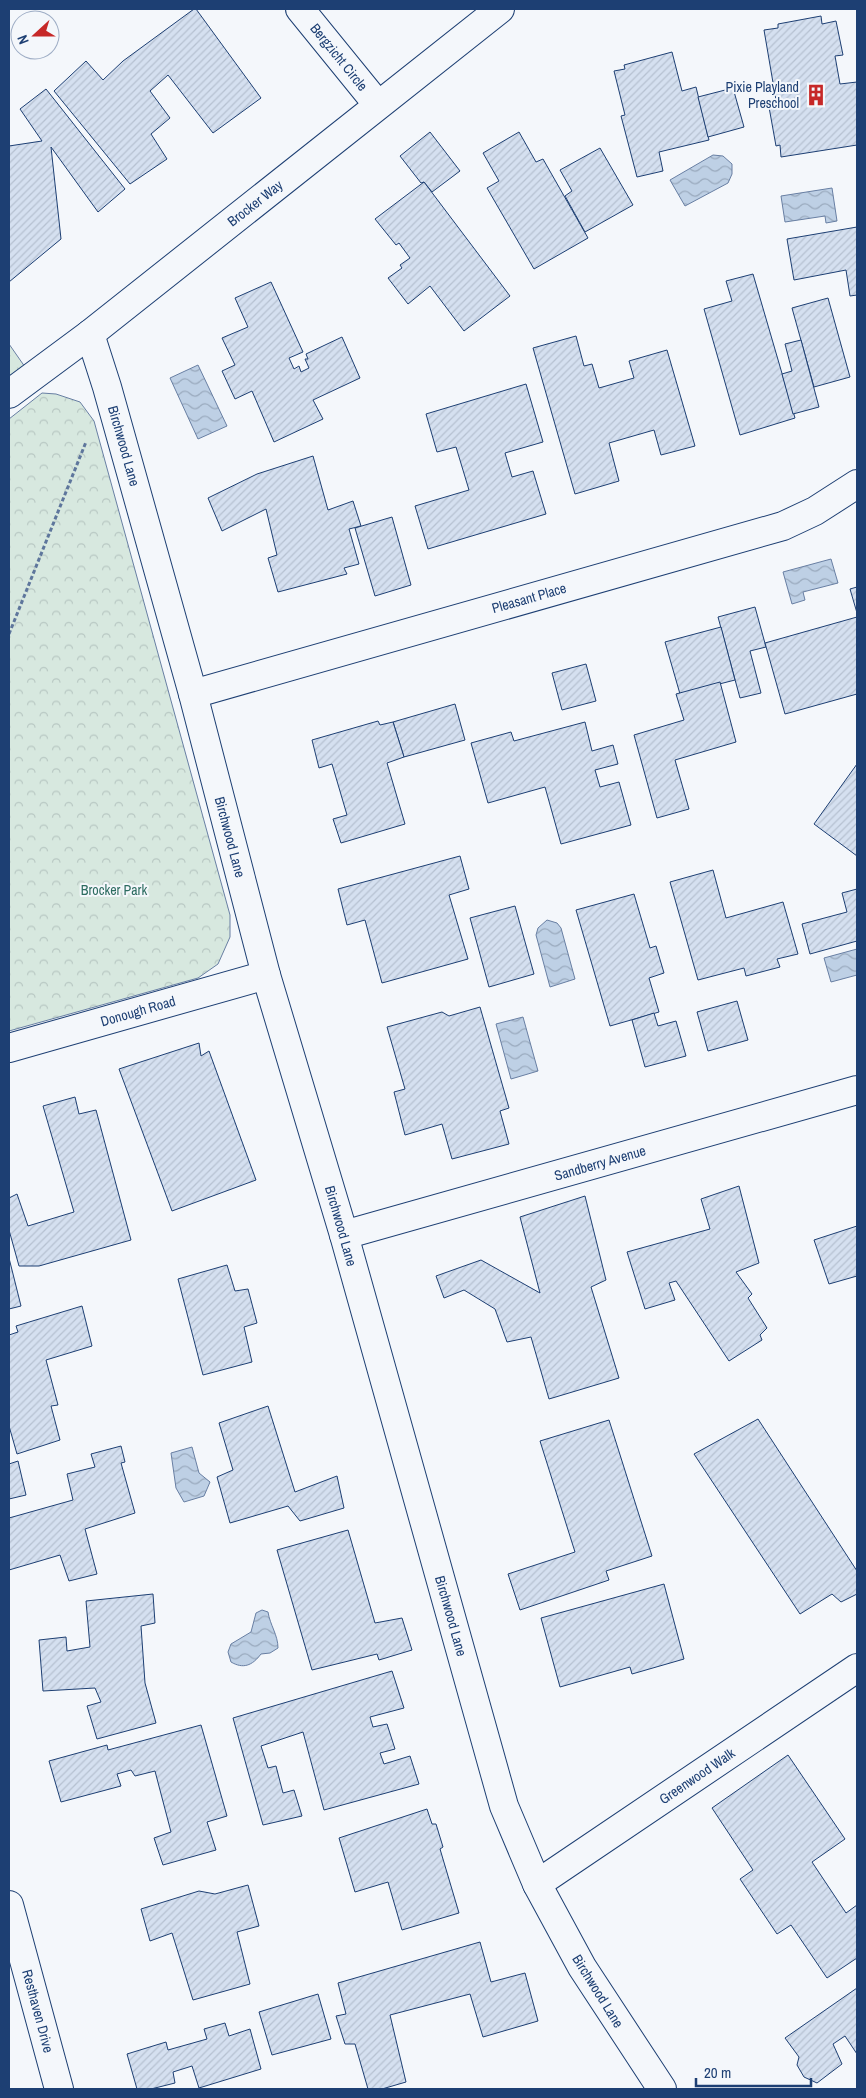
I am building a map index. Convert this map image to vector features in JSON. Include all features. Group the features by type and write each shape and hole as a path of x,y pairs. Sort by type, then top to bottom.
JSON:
{"street":[{"name":"Bergzicht Circle","path":"300,9 378,105"},
{"name":"Brocker Way","path":"9,394 90,334 500,9"},
{"name":"Birchwood Lane","path":"90,334 108,387 193,694 266,974 344,1235 504,1806 537,1884 582,1967 662,2089"},
{"name":"Pleasant Place","path":"193,694 783,526 815,511 857,484"},
{"name":"Donough Road","path":"9,1048 266,974"},
{"name":"Sandberry Avenue","path":"344,1235 857,1090"},
{"name":"Greenwood Walk","path":"537,1884 857,1668"},
{"name":"Resthaven Drive","path":"9,1905 59,2089"}],"path":[{"path":"9,634 108,387"}],"green space":[{"path":"9,344 32,377 9,394"},
{"name":"Brocker Park","path":"42,393 56,394 80,402 94,421 230,915 230,937 218,964 198,978 9,1031 9,419"}],"water":[{"path":"713,155 723,156 732,164 732,174 728,183 685,206 670,180"},
{"path":"832,188 837,221 826,223 825,216 785,222 781,196"},
{"path":"198,365 227,426 198,439 170,378"},
{"path":"831,559 838,583 803,592 805,600 792,604 783,572"},
{"path":"547,920 557,923 561,928 575,979 550,987 536,935 538,928"},
{"path":"857,949 857,975 831,982 824,958"},
{"path":"523,1017 538,1071 511,1079 496,1024"},
{"path":"192,1447 199,1473 210,1482 204,1496 184,1502 176,1488 171,1453"},
{"path":"262,1610 268,1612 278,1648 270,1653 261,1654 251,1664 243,1666 231,1662 228,1652 231,1644 251,1632 256,1613"}],"building":[{"path":"196,9 261,98 213,133 168,75 150,91 170,118 151,134 167,159 130,184 54,91 86,61 103,80 123,61"},
{"name":"Pixie Playland Preschool","path":"821,16 822,24 836,21 843,55 835,56 840,84 857,82 857,145 781,157 780,145 776,146 769,107 777,106 764,30 778,28 778,24"},
{"path":"672,52 682,91 696,87 709,140 659,152 663,171 637,177 621,116 625,115 614,71 625,69 624,65"},
{"path":"733,88 744,127 708,137 698,97"},
{"path":"46,89 125,189 98,212 51,147 61,239 9,282 9,146 42,141 20,109"},
{"path":"430,132 460,171 432,192 424,182 421,183 400,156"},
{"path":"519,132 536,162 543,159 588,238 534,269 487,188 499,181 483,153"},
{"path":"600,148 633,205 585,232 565,196 572,191 560,170"},
{"path":"424,182 510,296 464,331 430,286 408,304 388,278 402,268 400,265 410,258 399,243 396,245 375,219"},
{"path":"857,227 857,295 850,296 846,270 794,280 787,239"},
{"path":"753,274 795,418 740,435 704,309 732,301 726,281"},
{"path":"271,282 303,352 289,358 294,369 299,366 301,372 309,368 305,359 308,359 306,354 342,337 360,378 313,400 323,419 274,442 252,391 235,399 222,371 235,365 222,338 248,327 235,298"},
{"path":"828,298 850,377 814,387 792,308"},
{"path":"576,336 584,366 592,364 599,388 634,378 629,361 667,350 695,446 661,455 654,430 609,443 619,481 575,494 533,348"},
{"path":"801,340 819,407 793,414 782,374 792,371 785,344"},
{"path":"526,384 543,442 505,453 512,477 533,471 546,514 428,549 415,506 469,490 456,447 437,452 426,414"},
{"path":"313,456 328,510 353,501 361,526 349,529 359,564 344,568 347,574 278,592 268,558 277,555 266,509 222,531 208,498 257,474"},
{"path":"392,517 411,585 375,596 355,528"},
{"path":"857,587 857,613 850,589"},
{"path":"755,607 766,647 750,651 761,693 740,698 718,617"},
{"path":"857,617 857,694 785,714 765,643"},
{"path":"721,627 735,680 680,694 665,642"},
{"path":"586,664 596,701 562,710 552,673"},
{"path":"720,682 736,742 675,760 689,809 657,818 634,735 684,720 676,694"},
{"path":"455,704 465,740 404,757 393,722"},
{"path":"378,721 380,725 393,722 404,757 387,763 405,824 341,843 333,819 347,815 332,764 319,768 312,740"},
{"path":"585,722 592,751 613,745 618,764 595,770 600,787 619,782 631,825 561,844 545,787 488,803 471,743 511,732 514,741"},
{"path":"857,764 857,856 814,824"},
{"path":"460,856 469,889 449,895 468,959 382,983 365,920 347,925 338,889"},
{"path":"713,870 726,918 783,902 798,954 777,959 780,967 746,976 744,968 698,980 670,882"},
{"path":"857,889 857,941 810,954 802,924 847,912 842,893"},
{"path":"634,894 650,948 656,946 664,973 649,978 659,1012 610,1026 576,910"},
{"path":"515,906 534,974 489,987 470,918"},
{"path":"737,1001 748,1040 708,1051 697,1012"},
{"path":"480,1007 509,1108 500,1111 509,1144 452,1159 442,1124 405,1135 394,1092 405,1089 387,1027 442,1012 449,1016"},
{"path":"654,1013 658,1026 676,1021 686,1056 645,1067 632,1020"},
{"path":"199,1043 201,1056 209,1051 256,1180 172,1211 119,1069"},
{"path":"75,1097 79,1114 96,1110 131,1240 39,1266 19,1266 9,1230 9,1198 17,1194 28,1226 74,1212 43,1106"},
{"path":"739,1186 759,1263 736,1272 752,1294 748,1298 767,1328 760,1335 762,1340 729,1361 676,1281 669,1283 675,1300 645,1309 627,1252 710,1229 701,1199"},
{"path":"585,1196 606,1280 591,1287 619,1378 549,1399 531,1337 507,1342 495,1309 464,1290 444,1298 436,1276 481,1260 540,1293 520,1217"},
{"path":"857,1226 857,1276 829,1284 814,1240"},
{"path":"9,1258 21,1306 9,1309"},
{"path":"227,1265 235,1291 248,1289 257,1323 244,1327 252,1362 203,1375 178,1279"},
{"path":"82,1306 92,1346 46,1360 58,1405 51,1406 60,1440 17,1454 9,1426 9,1335 18,1332 16,1326"},
{"path":"268,1406 295,1492 337,1476 344,1508 300,1521 288,1506 230,1523 217,1477 233,1470 219,1423"},
{"path":"758,1419 857,1571 857,1594 841,1602 832,1594 800,1614 694,1454"},
{"path":"609,1420 652,1556 606,1571 609,1580 520,1610 508,1574 575,1552 540,1441"},
{"path":"121,1446 125,1462 121,1463 135,1513 85,1529 97,1574 69,1581 60,1555 9,1570 9,1518 73,1500 67,1474 95,1467 91,1454"},
{"path":"18,1461 26,1495 9,1499 9,1464"},
{"path":"348,1530 375,1623 402,1618 412,1650 379,1660 377,1654 312,1670 277,1550"},
{"path":"664,1584 684,1659 632,1674 630,1667 560,1687 541,1618"},
{"path":"153,1594 155,1623 141,1626 145,1683 156,1723 97,1739 87,1706 101,1702 95,1688 43,1691 39,1640 66,1637 67,1651 90,1647 86,1601"},
{"path":"392,1671 404,1708 370,1717 373,1727 387,1724 395,1749 380,1753 384,1764 410,1756 419,1784 324,1810 303,1732 261,1746 268,1768 276,1766 283,1793 294,1790 302,1816 263,1825 233,1718"},
{"path":"201,1725 227,1816 207,1822 216,1850 163,1865 154,1838 171,1832 155,1771 135,1776 131,1770 117,1774 121,1786 61,1802 49,1761 107,1745 108,1750"},
{"path":"788,1755 845,1839 812,1862 846,1913 857,1905 857,1958 827,1978 791,1925 777,1934 740,1879 753,1870 712,1808"},
{"path":"427,1809 432,1824 436,1824 443,1847 440,1849 459,1913 402,1930 388,1882 355,1892 339,1838"},
{"path":"248,1885 259,1926 237,1932 250,1984 193,2000 172,1933 150,1941 141,1909 199,1891 215,1894"},
{"path":"480,1942 491,1982 525,1973 538,2021 483,2037 470,1994 390,2015 406,2082 382,2089 368,2089 355,2044 345,2044 336,2016 346,2014 338,1983"},
{"path":"857,1988 857,2054 845,2036 833,2044 842,2064 817,2083 804,2077 797,2065 799,2057 785,2038"},
{"path":"318,1994 331,2039 272,2055 259,2012"},
{"path":"225,2023 229,2036 250,2029 261,2069 199,2088 192,2066 173,2072 175,2083 151,2089 137,2089 127,2054 166,2042 168,2050 207,2039 204,2029"}],"place":[{"name":"Pixie Playland Preschool","path":"816,95"}]}
